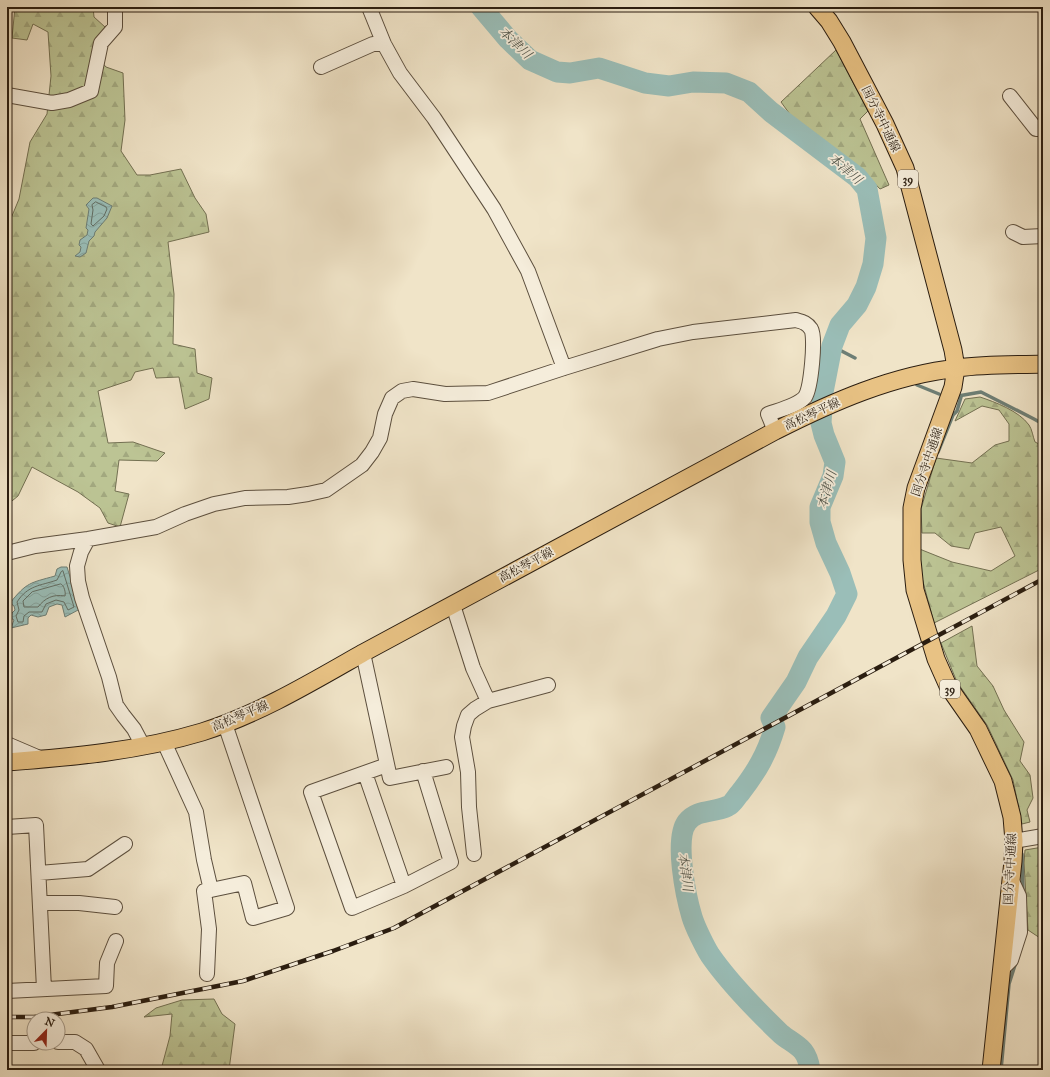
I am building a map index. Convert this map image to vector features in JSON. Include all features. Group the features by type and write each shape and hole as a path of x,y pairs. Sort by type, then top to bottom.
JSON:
{"main road":[{"name":"国分寺中通線","path":"817,7 829,21 842,42 885,124 905,168 939,296 956,368 953,387 915,494 912,508 912,560 916,590 936,659 948,686 978,728 1003,781 1012,817 1014,841 1011,879 991,1070"},
{"name":"高松琴平線","path":"7,762 83,756 143,746 202,732 225,724 313,682 363,653 806,415 884,384 909,377 975,366 1043,364"}],"street":[{"path":"7,95 52,103 70,100 91,91 101,43 115,28 115,7"},
{"path":"369,7 384,44 400,73 434,118 494,209 528,271 564,368"},
{"path":"321,67 373,44 384,44"},
{"path":"1010,96 1036,129 1043,129"},
{"path":"1013,232 1024,237 1043,236"},
{"path":"7,553 35,546 88,539 156,527 185,514 214,504 245,498 288,497 326,490 362,465 372,452 380,438 385,414 392,398 402,391 413,389 445,394 488,393 658,339 693,332 796,320 805,322 812,330 814,340 808,389 804,397 798,402 768,414 775,431"},
{"path":"88,539 81,552 77,566 78,581 82,598 109,677 116,705 134,729 143,746"},
{"path":"453,605 473,668 488,702"},
{"path":"363,653 390,778 446,767"},
{"path":"474,854 469,808 468,772 462,737 468,715 475,709 488,702 548,685"},
{"path":"207,974 209,930 204,891 244,883 253,918 287,908 225,724"},
{"path":"164,742 196,812 204,860 211,890"},
{"path":"7,744 42,759"},
{"path":"387,765 311,792 352,908 404,886 451,862 423,771"},
{"path":"365,773 404,886"},
{"path":"7,826 36,825 44,989"},
{"path":"1014,841 1043,836"},
{"path":"39,873 88,869 125,844"},
{"path":"40,903 79,903 115,907"},
{"path":"7,992 106,986 108,963 116,941"},
{"path":"66,1042 75,1042 86,1049 98,1070"},
{"path":"7,1043 26,1043"}],"green space":[{"path":"15,7 93,7 94,17 105,27 94,53 106,67 123,73 125,120 121,151 137,175 150,175 181,169 195,198 206,214 209,232 168,242 174,294 173,344 195,349 197,373 212,378 209,399 185,409 179,377 156,378 153,368 135,372 131,380 98,391 108,443 133,442 165,453 157,461 119,460 115,491 129,494 120,527 108,523 100,508 78,492 32,467 18,496 7,505 7,228 19,199 30,142 47,114 51,76 48,32 33,24 27,40 12,38"},
{"path":"836,50 868,111 860,119 889,185 880,189 860,168 797,124 781,102"},
{"path":"980,397 999,404 1019,415 1030,427 1035,442 1043,446 1043,568 934,623 921,574 917,548 952,562 991,571 1015,556 1001,527 975,533 969,549 951,546 935,533 922,533 921,509 936,458 972,463 995,445 1009,441 1009,424 999,410 982,406 955,421 965,399"},
{"path":"972,626 977,666 993,686 1004,710 1024,742 1020,761 1030,775 1033,798 1027,810 1030,822 1022,824 1013,780 987,725 957,682 941,643"},
{"path":"1043,847 1043,940 1028,930 1024,863 1025,850"},
{"path":"214,999 222,1014 235,1024 229,1070 174,1070 162,1066 170,1036 172,1014 144,1017 156,1008 182,1000"}],"water":[{"path":"93,198 97,198 112,206 107,218 89,241 86,253 80,257 75,256 80,252 80,240 87,235 88,230 86,228 89,209 86,205"},
{"path":"67,567 80,609 65,617 62,605 57,604 49,607 46,615 38,617 31,615 28,618 28,624 11,628 14,620 11,618 12,613 15,610 14,606 10,603 25,587 34,582 55,576 57,569"}],"waterway":[{"name":"本津川","path":"481,7 508,39 530,60 557,72 570,73 599,68 645,83 669,86 693,82 726,83 749,92 771,112 857,177 867,189 876,238 873,264 866,287 857,305 840,325 832,346 823,392 821,423 824,435 835,462 833,476 820,507 820,522 826,543 840,573 847,594 836,616 808,657 796,682 771,718 775,727 772,737 765,754 752,777 730,805 701,813 691,818 683,830 681,841 684,883 692,917 700,937 718,966 753,1006 781,1034 803,1051 808,1060 810,1070"},
{"path":"832,346 855,358"},
{"path":"917,385 939,394"},
{"path":"958,396 981,392 1043,424"},
{"path":"938,452 953,415 957,411 961,397"},
{"path":"1022,854 1023,892"},
{"path":"1001,1070 1009,984 1016,962"}],"railway":[{"path":"7,1017 34,1017 112,1007 243,981 333,951 394,928 1043,579"}]}
